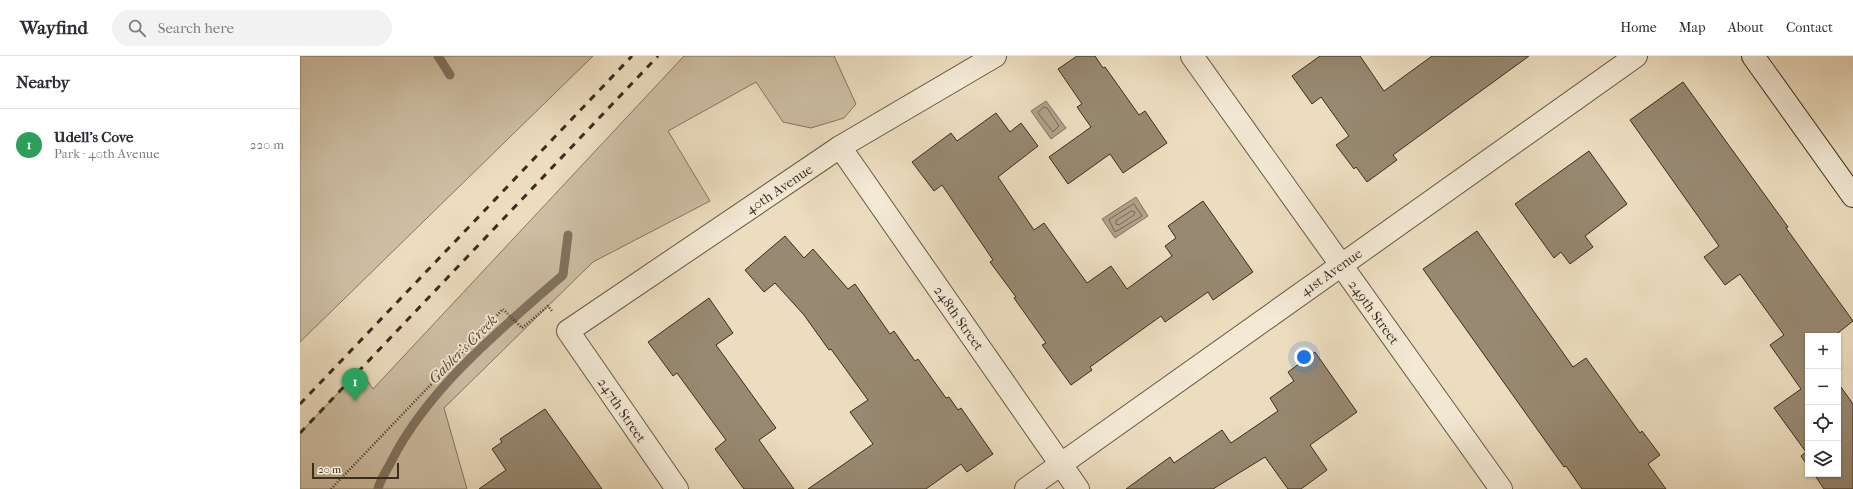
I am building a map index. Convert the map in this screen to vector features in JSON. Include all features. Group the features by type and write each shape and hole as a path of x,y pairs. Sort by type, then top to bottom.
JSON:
{"street":[{"name":"40th Avenue","path":"568,331 840,147 995,56"},
{"name":"249th Street","path":"1192,56 1501,489"},
{"name":"41st Avenue","path":"1026,489 1636,56"},
{"path":"1753,56 1853,196"},
{"name":"248th Street","path":"840,147 1078,489"},
{"name":"247th Street","path":"568,331 677,489"}],"path":[{"path":"330,489 503,308 522,328"}],"shaded area":[{"path":"300,56 593,56 300,342"},
{"path":"684,56 834,56 856,104 844,118 811,128 783,122 756,82 668,131 710,201 593,262 444,408 467,489 300,489 300,433 360,370 373,389"}],"water":[{"path":"1046,101 1066,128 1051,139 1031,111"},
{"path":"1136,197 1148,216 1115,238 1102,219"}],"building":[{"path":"1077,56 1095,56 1103,68 1105,67 1139,115 1145,111 1167,143 1123,173 1110,154 1068,184 1049,157 1091,127 1077,107 1082,104 1058,69"},
{"path":"1320,56 1360,56 1384,91 1432,56 1529,56 1393,155 1397,160 1367,182 1356,167 1354,169 1336,145 1349,136 1321,97 1312,104 1292,76"},
{"path":"1683,82 1788,227 1786,228 1853,321 1838,333 1805,333 1805,451 1774,408 1801,389 1770,345 1784,335 1740,274 1725,285 1704,257 1719,246 1630,120"},
{"path":"996,113 1010,132 1021,123 1038,146 998,177 1034,230 1044,223 1087,283 1111,266 1127,289 1172,256 1165,246 1176,238 1168,226 1203,201 1253,272 1213,300 1208,292 1165,322 1161,316 1090,367 1092,370 1071,385 1042,345 1046,343 1014,298 1016,297 990,262 993,260 942,185 934,191 912,162 951,133 957,141"},
{"path":"1589,151 1627,204 1585,236 1593,247 1570,264 1561,252 1554,258 1515,204"},
{"path":"1477,231 1573,367 1586,358 1640,433 1642,431 1660,455 1648,464 1666,489 1582,489 1566,466 1564,467 1423,269"},
{"path":"785,236 804,258 813,249 848,289 855,284 890,334 894,331 915,361 918,359 946,398 949,397 958,410 961,408 993,454 967,472 961,464 926,489 808,489 873,444 850,412 868,400 831,349 829,350 804,315 775,283 764,292 745,270"},
{"path":"709,298 733,333 716,345 776,428 759,440 794,489 744,489 715,449 726,440 677,373 673,376 648,342"},
{"path":"1315,352 1357,412 1310,445 1327,470 1301,489 1288,489 1265,457 1213,489 1126,489 1170,457 1174,463 1222,430 1231,443 1278,411 1270,398 1294,381 1288,372"},
{"path":"1841,387 1853,404 1853,489 1824,489 1816,477 1841,477"},
{"path":"545,409 602,489 479,489 506,470 492,449 502,442 500,439"},
{"path":"1805,453 1805,462 1801,456"}],"waterway":[{"name":"Gabler’s Creek","path":"438,56 450,75"},
{"name":"Gabler’s Creek","path":"378,489 380,482 407,435 425,409 446,384 492,338 563,275 568,235"}],"railway":[{"path":"300,404 632,56"},
{"path":"300,433 658,56"}],"place":[{"name":"Udell's Cove","path":"355,401"}]}
